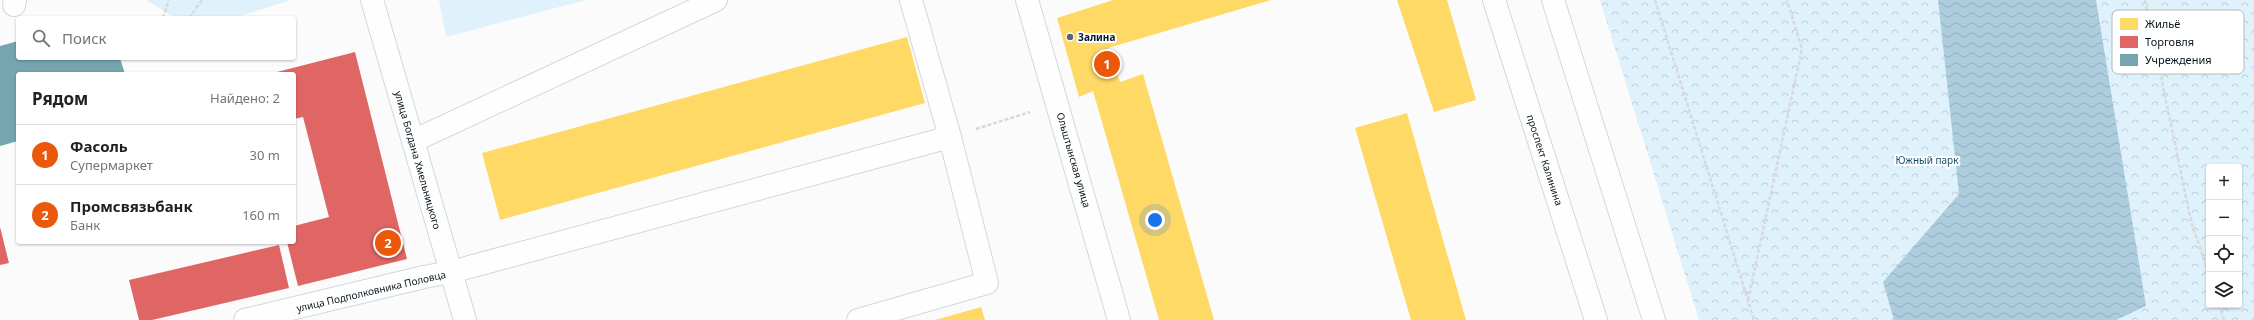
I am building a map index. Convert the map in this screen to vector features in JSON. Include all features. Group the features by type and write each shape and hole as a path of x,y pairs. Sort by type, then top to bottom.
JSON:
{"street":[{"name":"улица Богдана Хмельницкого","path":"372,0 465,320"},
{"path":"413,141 716,0"},
{"path":"858,320 987,283 950,137 911,0"},
{"name":"Ольштынская улица","path":"1027,0 1119,320"},
{"name":"проспект Калинина","path":"1494,0 1596,320"},
{"path":"1553,0 1654,320"},
{"name":"улица Подполковника Половца","path":"245,320 451,272 950,137"}],"path":[{"path":"164,16 169,0"},
{"path":"190,16 202,0"},
{"path":"1655,0 1754,320"},
{"path":"1748,300 1802,49 1787,0"},
{"path":"2145,0 2147,10"},
{"path":"2160,74 2191,221 2208,272"},
{"path":"950,137 1058,104"},
{"path":"2221,308 2224,320"}],"green space":[{"path":"146,0 291,0 240,16 173,16"},
{"path":"439,0 586,0 446,37"},
{"name":"Южный парк","path":"1600,0 2254,0 2254,320 1699,320"}],"water":[{"path":"1938,0 2096,0 2146,306 2116,320 1894,320 1883,282 1959,194"}],"building: Жильё":[{"path":"1113,0 1271,0 1108,48 1120,82 1143,74 1214,320 1159,320 1093,91 1079,97 1057,18"},
{"path":"1397,0 1447,0 1476,100 1434,112"},
{"path":"907,37 925,103 500,220 482,153"},
{"path":"1407,113 1466,320 1411,320 1355,128"},
{"path":"981,307 985,320 935,320"}],"building: Торговля":[{"path":"355,52 407,259 298,286 288,244 296,244 296,225 329,217 303,117 296,119 296,72 277,72"},
{"path":"0,227 9,263 0,265"},
{"path":"279,245 289,288 152,320 139,320 129,280"}],"building: Учреждения":[{"path":"16,42 16,60 121,60 124,72 16,72 16,142 0,146 0,46"}],"place":[{"name":"Залина","path":"1070,37"},
{"name":"Фасоль","path":"1107,64"},
{"name":"Промсвязьбанк","path":"388,243"}]}
